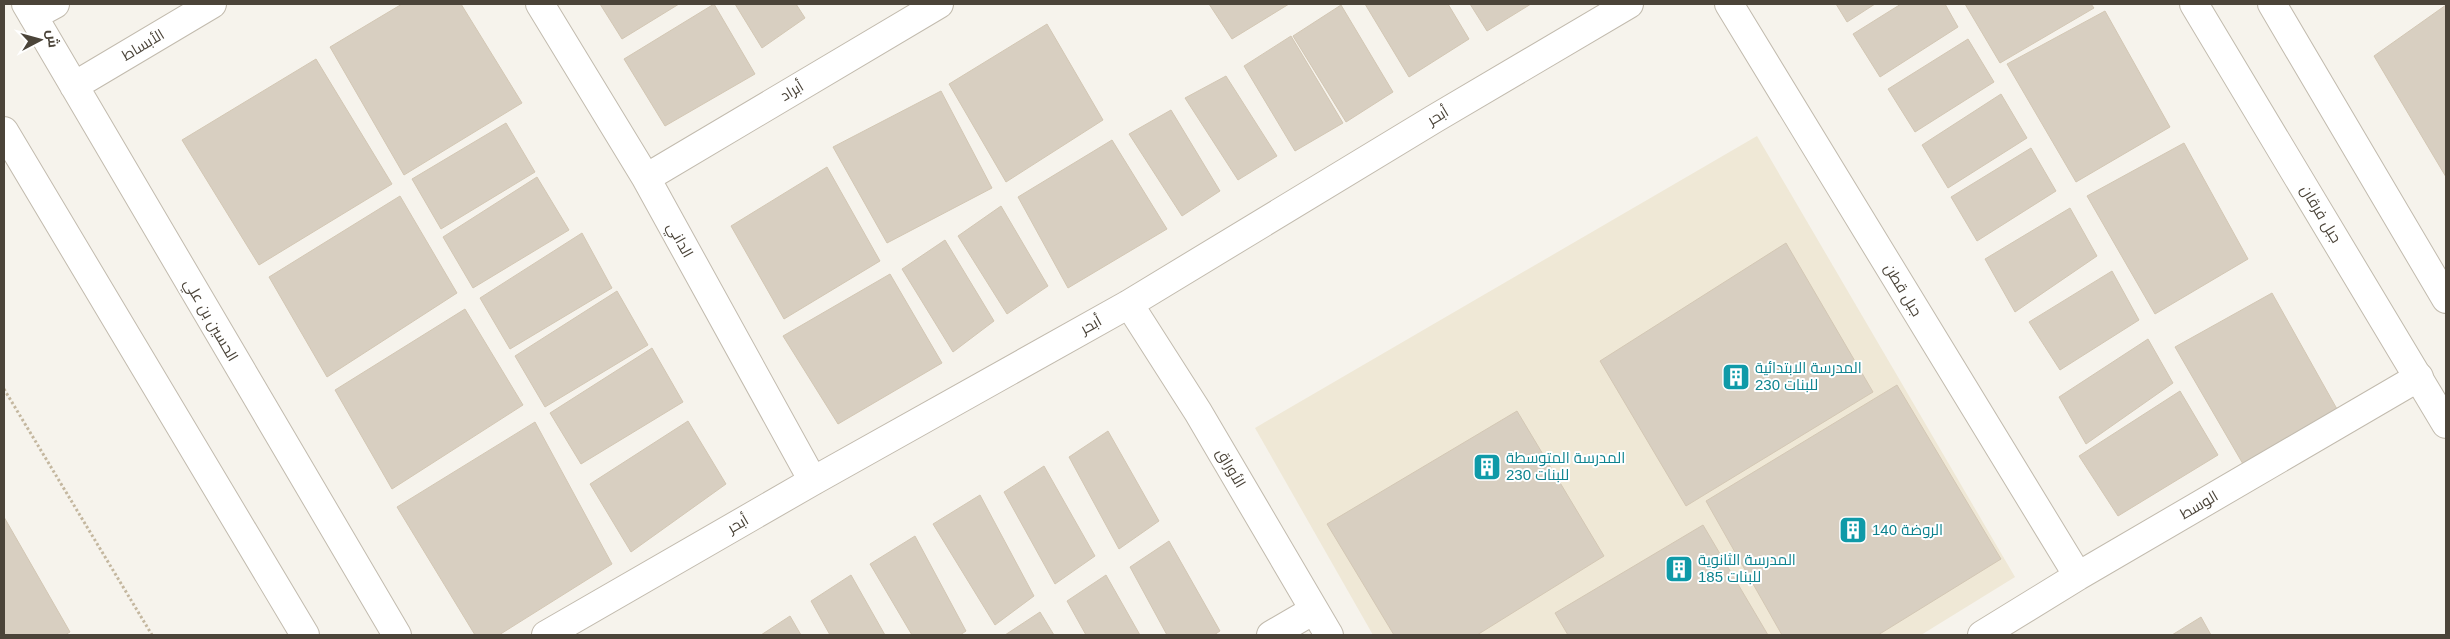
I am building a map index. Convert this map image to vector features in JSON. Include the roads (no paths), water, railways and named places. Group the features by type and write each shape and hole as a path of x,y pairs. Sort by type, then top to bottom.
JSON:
{"street":[{"name":"الأبساط","path":"74,86 212,4"},
{"name":"الداني","path":"540,4 646,178 813,480"},
{"name":"أبراد","path":"646,178 938,4"},
{"name":"أبحر","path":"546,635 813,480 1129,304 1629,4"},
{"name":"جبل قطن","path":"1729,4 2078,576"},
{"name":"جبل فرقان","path":"2194,4 2446,424"},
{"path":"2272,4 2446,299"},
{"name":"الحسين بن علي","path":"38,8 74,86 397,635"},
{"path":"4,131 305,635"},
{"name":"الأوراق","path":"1129,304 1198,412 1329,635"},
{"name":"الوسط","path":"1982,635 2078,576 2419,377"},
{"path":"1271,635 1314,610"}],"place":[{"name":"المدرسة الابتدائية 230 للبنات","path":"1736,377"},
{"name":"المدرسة المتوسطة 230 للبنات","path":"1487,467"},
{"name":"الروضة 140","path":"1853,530"},
{"name":"المدرسة الثانوية 185 للبنات","path":"1679,569"}]}
